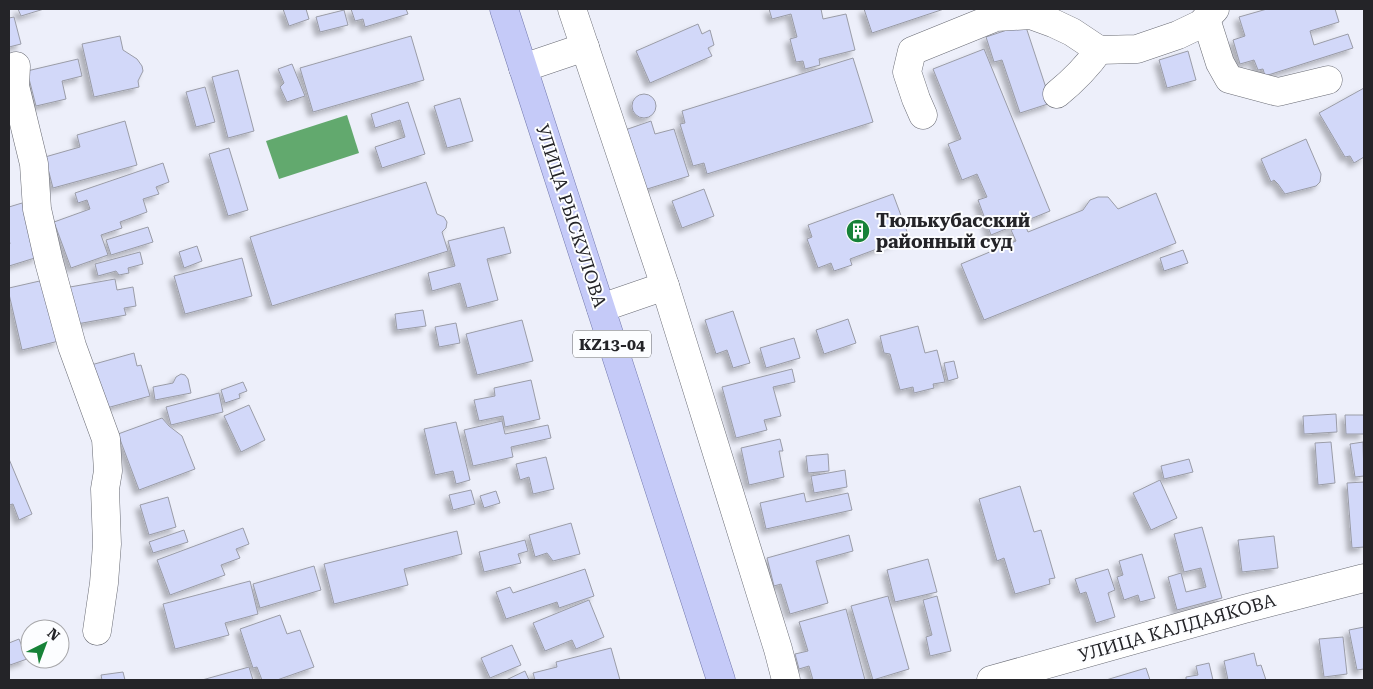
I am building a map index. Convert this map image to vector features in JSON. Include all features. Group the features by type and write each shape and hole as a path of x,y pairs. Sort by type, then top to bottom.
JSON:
{"main road":[{"name":"УЛИЦА РЫСКУЛОВА","path":"504,9 721,680"}],"street":[{"path":"572,9 665,286 775,639 786,680"},
{"path":"923,115 907,72 912,52 996,17 1031,15 1072,32 1099,50 1136,49 1178,35 1201,24 1211,14"},
{"path":"1211,14 1220,63 1229,79 1278,92 1328,80"},
{"path":"523,68 585,47"},
{"path":"1057,94 1091,62 1099,50"},
{"path":"13,80 34,164 37,210 49,262 72,346 106,439 108,471 105,489 107,544 97,631"},
{"path":"601,308 665,286"},
{"name":"УЛИЦА КАЛДАЯКОВА","path":"991,680 1244,609 1364,578"}],"shaded area":[{"path":"347,115 359,153 279,179 266,141"}],"building":[{"path":"18,9 44,9 21,16"},
{"path":"283,9 306,9 309,19 289,26"},
{"path":"351,9 406,9 408,14 365,27 363,19 355,21"},
{"path":"769,9 821,9 823,19 846,14 855,50 819,59 820,65 805,69 803,61 796,62 790,39 797,37 791,14 772,19"},
{"path":"864,9 944,9 872,33"},
{"path":"1267,9 1335,9 1339,22 1310,31 1314,45 1348,34 1353,48 1265,76 1263,69 1258,70 1254,60 1240,64 1233,40 1245,36 1239,17"},
{"path":"344,10 348,25 320,32 316,17"},
{"path":"14,17 21,44 9,47 9,18"},
{"path":"698,24 702,34 710,30 714,45 708,48 712,56 650,83 636,51"},
{"path":"1025,24 1051,103 1020,113 1002,60 994,62 986,37"},
{"path":"120,36 123,50 137,59 142,66 143,71 138,81 139,87 94,97 82,44"},
{"path":"411,36 424,80 313,112 300,68"},
{"path":"984,49 1050,211 991,235 978,200 987,197 977,174 962,180 948,144 961,139 933,69"},
{"path":"1188,51 1196,80 1167,88 1159,60"},
{"path":"853,58 873,122 707,174 704,163 693,166 680,124 685,123 682,111"},
{"path":"78,59 82,76 62,81 66,99 36,106 27,71"},
{"path":"292,64 305,96 287,102 280,87 284,83 278,69"},
{"path":"238,70 254,131 228,138 212,77"},
{"path":"205,87 215,122 196,127 186,92"},
{"path":"1364,88 1364,157 1354,163 1350,156 1345,157 1319,113"},
{"path":"644,94 653,97 656,106 653,115 644,118 635,115 632,106 635,97"},
{"path":"460,98 473,141 447,148 434,106"},
{"path":"408,102 425,154 382,168 375,147 405,137 400,120 375,128 371,114"},
{"path":"125,121 137,165 53,188 45,157 80,147 77,135"},
{"path":"651,121 655,134 674,129 689,176 644,190 625,130"},
{"path":"1306,139 1321,174 1320,182 1316,186 1285,194 1274,180 1271,182 1261,159"},
{"path":"229,148 248,210 228,216 209,154"},
{"path":"163,163 169,182 156,187 159,194 143,199 147,212 120,222 122,228 101,235 108,255 71,268 54,222 90,209 87,200 78,203 75,193"},
{"path":"426,182 437,214 444,217 447,222 446,228 442,232 448,251 272,306 250,237"},
{"path":"704,189 714,216 682,228 672,201"},
{"path":"1156,193 1176,243 984,320 961,264 1016,241 1011,230 1025,225 1028,232 1083,210 1090,200 1098,197 1108,197 1118,209"},
{"name":"Тюлькубасский районный суд","path":"893,194 909,237 850,259 852,265 834,271 831,263 818,268 807,239 812,237 808,225"},
{"path":"22,203 38,257 9,266 9,207"},
{"path":"148,227 153,242 111,255 106,240"},
{"path":"504,227 511,253 487,259 498,300 467,308 460,283 432,291 428,273 455,266 448,241"},
{"path":"197,246 202,261 184,268 179,252"},
{"path":"1183,250 1188,263 1164,271 1160,258"},
{"path":"140,252 143,264 128,268 129,273 119,275 116,271 98,276 95,264"},
{"path":"242,258 252,296 185,314 174,276"},
{"path":"115,279 117,290 133,287 136,306 124,308 126,315 77,324 70,287"},
{"path":"44,280 59,341 22,350 9,288"},
{"path":"423,310 426,326 397,330 395,314"},
{"path":"733,311 750,363 733,368 727,350 716,354 705,320"},
{"path":"848,319 856,343 824,354 816,330"},
{"path":"522,320 533,361 477,375 466,334"},
{"path":"456,323 460,343 439,347 435,327"},
{"path":"918,326 925,353 937,350 945,382 933,384 934,388 914,393 913,387 900,390 890,354 884,353 880,336"},
{"path":"794,338 800,358 766,368 760,348"},
{"path":"134,353 137,366 141,365 150,396 103,409 91,365"},
{"path":"954,361 958,378 948,381 944,363"},
{"path":"792,369 795,382 773,387 781,416 764,420 767,430 736,438 722,387"},
{"path":"181,374 185,375 188,379 191,393 155,400 153,387 173,383 176,377"},
{"path":"531,380 540,419 505,427 503,416 479,421 474,400 495,396 494,388"},
{"path":"243,382 247,391 239,394 240,398 225,403 221,390"},
{"path":"219,393 223,412 171,425 166,407"},
{"path":"249,405 265,440 241,452 224,416"},
{"path":"1336,414 1337,432 1304,434 1303,416"},
{"path":"1345,415 1364,415 1364,434 1346,434"},
{"path":"162,418 182,436 195,469 139,490 118,434"},
{"path":"502,421 505,434 548,425 551,438 511,447 513,457 473,466 464,430"},
{"path":"456,422 470,480 456,484 453,471 435,475 424,429"},
{"path":"780,439 783,451 779,451 784,477 749,485 741,448"},
{"path":"1331,442 1335,483 1318,485 1315,443"},
{"path":"1363,442 1364,476 1355,477 1350,444"},
{"path":"828,454 829,471 808,473 806,456"},
{"path":"546,457 554,489 533,494 529,477 520,480 516,464"},
{"path":"9,459 32,514 19,520 13,504 9,505"},
{"path":"1189,459 1193,472 1164,479 1161,466"},
{"path":"845,470 847,487 814,493 811,476"},
{"path":"1160,480 1177,518 1151,530 1133,493"},
{"path":"1364,482 1364,547 1352,548 1347,483"},
{"path":"1020,486 1034,532 1041,530 1055,578 1049,579 1050,584 1015,594 1004,558 997,561 979,499"},
{"path":"471,490 475,504 453,510 449,495"},
{"path":"496,491 500,503 484,508 480,496"},
{"path":"804,493 806,502 848,493 852,510 766,529 760,503"},
{"path":"168,497 176,527 149,535 140,505"},
{"path":"571,523 580,554 553,561 547,553 535,557 529,535"},
{"path":"1202,527 1222,598 1177,610 1168,577 1181,573 1186,592 1206,587 1201,568 1184,572 1174,534"},
{"path":"243,528 249,544 236,549 240,558 221,565 225,575 170,595 157,560"},
{"path":"184,530 188,542 153,553 149,542"},
{"path":"457,531 462,554 404,569 408,585 334,604 324,564"},
{"path":"849,535 853,551 816,561 828,603 790,614 781,584 774,586 767,558"},
{"path":"1274,536 1278,568 1242,572 1238,540"},
{"path":"525,540 528,551 518,554 521,563 484,572 479,552"},
{"path":"1142,554 1155,598 1140,602 1138,595 1124,600 1117,577 1123,575 1119,561"},
{"path":"928,559 937,592 895,602 887,570"},
{"path":"314,566 321,590 260,608 253,584"},
{"path":"585,569 594,596 559,608 557,602 506,619 496,592 510,587 513,593"},
{"path":"1108,569 1115,590 1108,593 1115,617 1096,623 1086,592 1080,594 1075,579"},
{"path":"250,581 258,614 225,623 229,635 175,649 163,604"},
{"path":"888,596 909,669 873,680 851,606"},
{"path":"937,596 951,651 930,656 926,637 932,635 923,600"},
{"path":"589,600 604,637 576,649 572,640 545,651 533,623"},
{"path":"846,609 865,680 813,680 809,666 799,669 795,654 808,651 799,622"},
{"path":"280,615 287,634 300,630 314,667 277,680 262,680 257,667 253,668 240,629"},
{"path":"1364,627 1364,669 1357,670 1349,630"},
{"path":"1343,637 1347,674 1324,677 1319,639"},
{"path":"19,639 20,642 20,661 10,665 9,661 9,643"},
{"path":"512,645 521,665 490,678 481,658"},
{"path":"611,648 620,680 535,680 533,673 557,667 556,662"},
{"path":"1254,653 1257,666 1261,665 1266,680 1228,680 1224,661"},
{"path":"1209,663 1213,680 1186,680 1186,677 1198,675 1196,666"},
{"path":"249,667 253,680 202,680"},
{"path":"1146,668 1150,680 1106,680"},
{"path":"525,671 529,680 506,680"},
{"path":"123,672 125,680 102,680 101,675"}],"place":[{"name":"Тюлькубасский районный суд","path":"858,231"}]}
